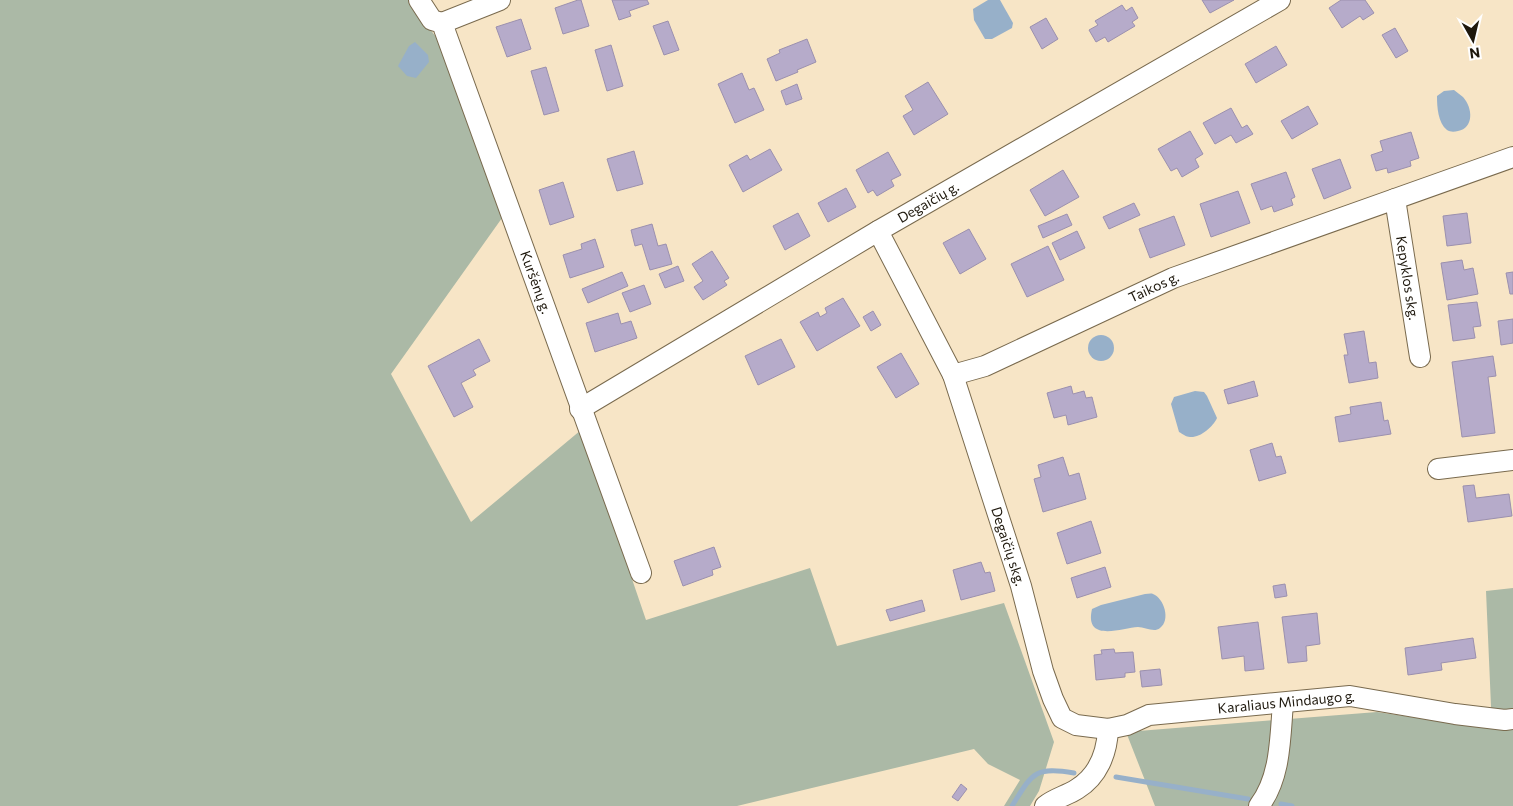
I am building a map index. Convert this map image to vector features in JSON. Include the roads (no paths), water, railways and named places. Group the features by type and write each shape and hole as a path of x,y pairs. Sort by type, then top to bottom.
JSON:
{"street":[{"path":"419,0 432,20 442,23 500,0"},
{"name":"Degaičių g.","path":"580,409 878,231 1280,0"},
{"name":"Kuršėnų g.","path":"442,23 640,573"},
{"name":"Taikos g.","path":"953,375 985,366 1173,278 1513,156"},
{"name":"Kepyklos skg.","path":"1395,199 1420,357"},
{"path":"878,231 953,375"},
{"name":"Degaičių skg.","path":"953,375 1019,578 1043,671 1062,718"},
{"path":"1438,469 1513,460"},
{"name":"Karaliaus Mindaugo g.","path":"1062,718 1076,725 1108,729 1127,725 1149,715 1350,696 1455,714 1505,720 1513,719"},
{"path":"1259,806 1274,776 1278,756 1283,703"},
{"path":"1045,806 1054,799 1076,790 1091,778 1102,761 1108,742 1108,729"}],"water":[{"path":"988,0 1000,0 1013,23 1012,28 992,39 985,39 974,20 973,9"},
{"path":"415,42 428,55 429,62 416,78 407,76 398,66 409,46"},
{"path":"1454,90 1466,101 1470,117 1467,126 1452,132 1444,127 1440,119 1437,96 1444,91"},
{"path":"1101,335 1110,339 1114,348 1110,357 1101,361 1092,357 1088,348 1092,339"},
{"path":"1195,391 1204,392 1217,418 1206,431 1198,436 1189,437 1179,432 1171,404 1174,397"},
{"path":"1145,594 1157,596 1163,604 1166,615 1160,628 1152,630 1138,627 1106,631 1099,630 1094,626 1091,620 1092,609"}],"waterway":[{"path":"1012,806 1024,786 1036,775 1050,771 1074,773"},
{"path":"1116,777 1248,799"},
{"path":"1281,804 1292,806"}]}
